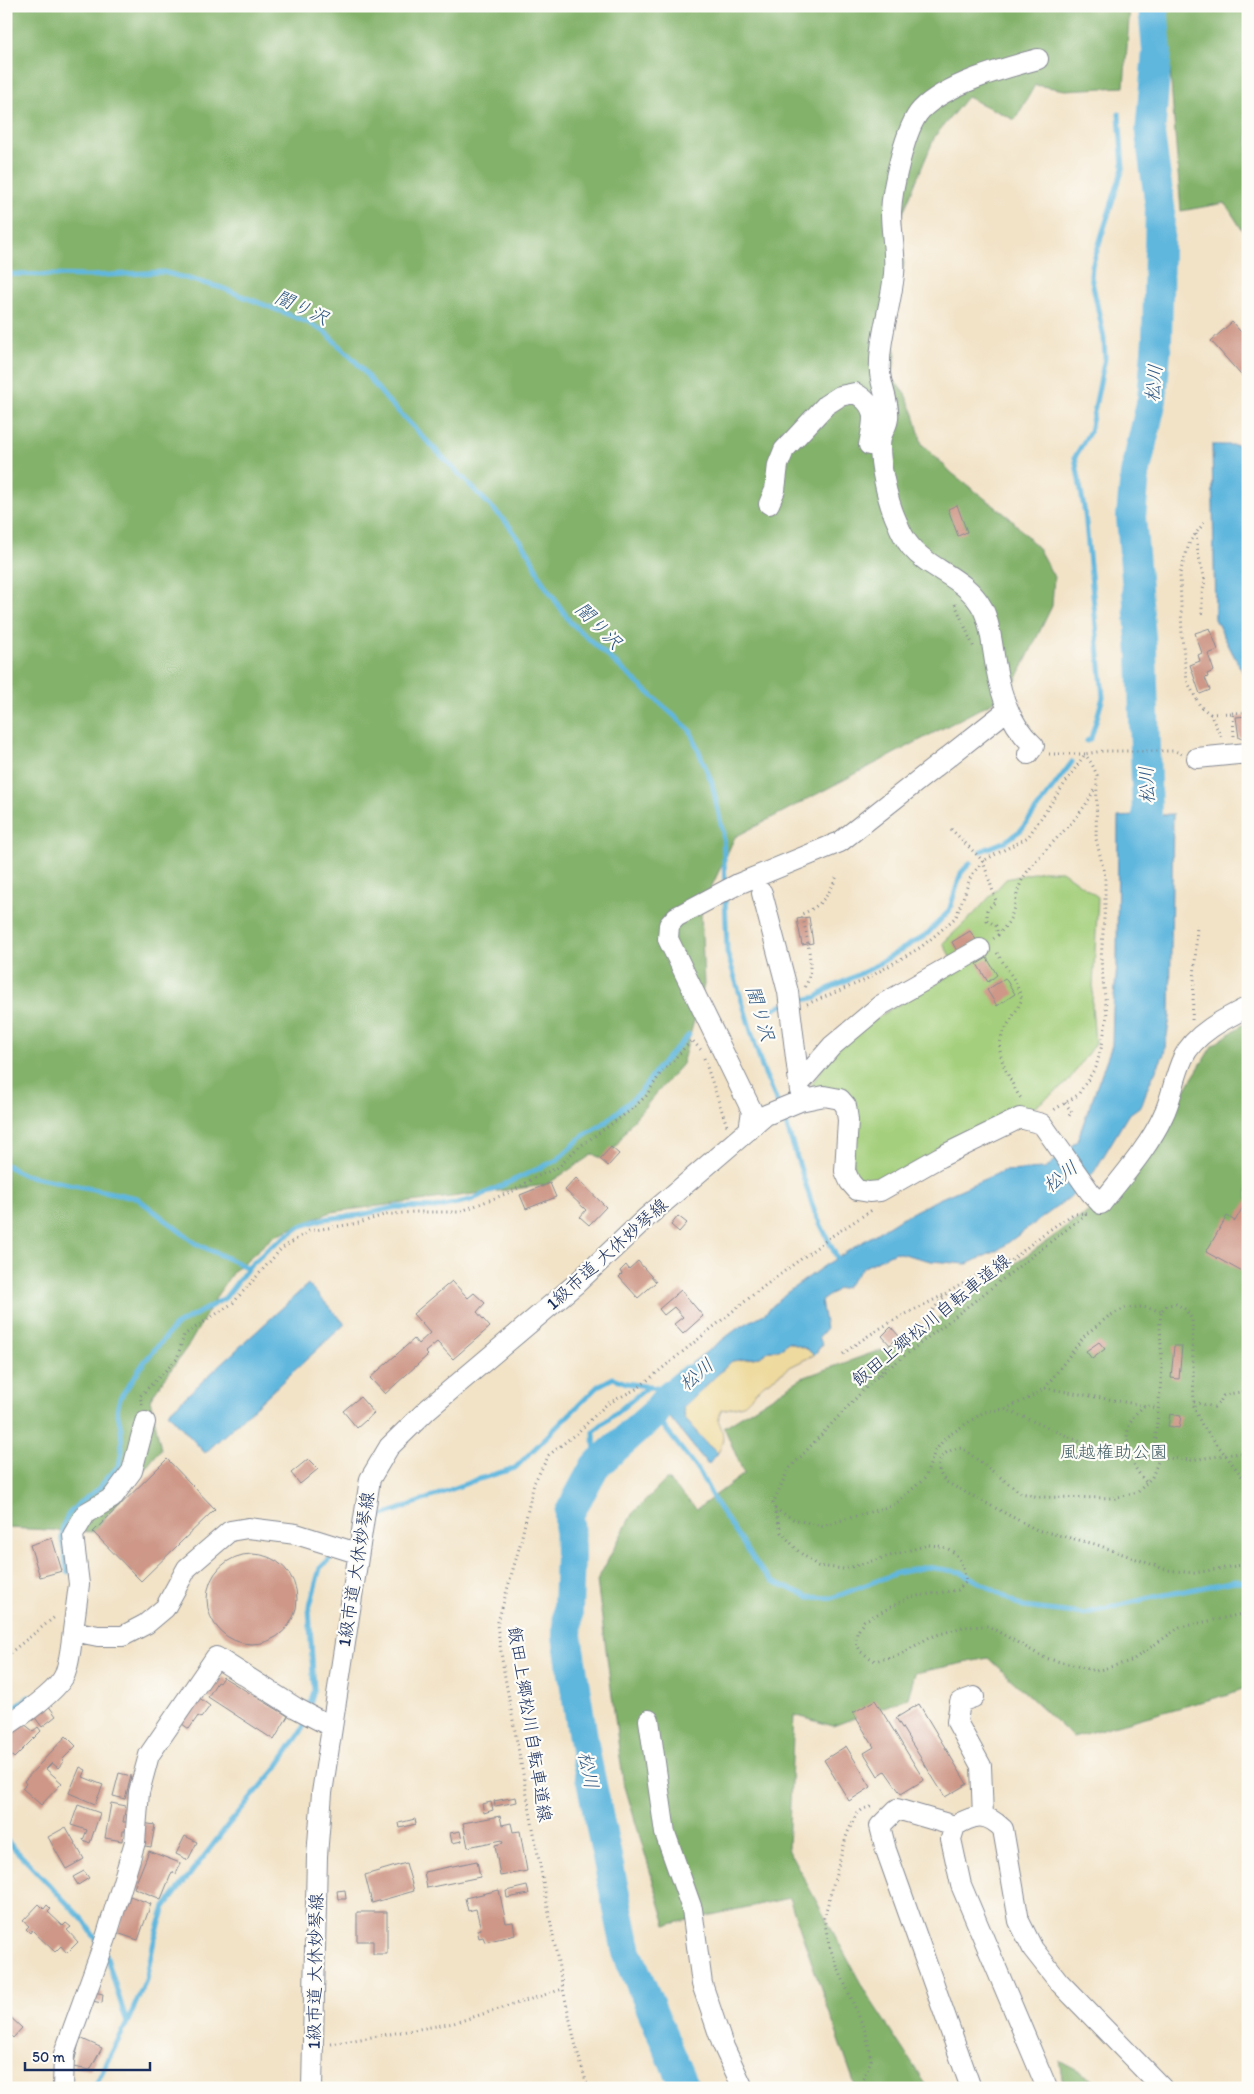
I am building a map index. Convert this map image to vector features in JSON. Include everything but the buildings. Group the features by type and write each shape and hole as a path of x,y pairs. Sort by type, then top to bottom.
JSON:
{"street":[{"path":"1028,754 1034,746 1027,740 1009,713 1000,691 990,630 983,609 969,591 954,577 911,548 896,521 888,494 882,462 881,438 889,417 880,374 880,354 894,273 891,210 909,129 920,110 936,98 985,75 1038,59"},
{"path":"769,504 775,490 778,465 784,450 826,406 840,396 855,393 867,400 872,411 874,424 868,448 882,462"},
{"path":"749,1130 752,1111 668,939 669,925 676,917 738,884 840,842 1000,716 1009,713"},
{"path":"1197,758 1236,754"},
{"path":"762,893 788,992 796,1096"},
{"path":"796,1096 832,1046 881,1005 985,945"},
{"path":"1043,1116 1090,1205 1101,1204 1148,1141 1164,1116 1182,1059 1191,1043 1227,1018 1248,1008"},
{"name":"1級市道 大休妙琴線","path":"312,2088 317,1856 322,1794 324,1723 370,1480 388,1447 428,1409 577,1283 648,1217 766,1115 796,1096 824,1096 840,1099 846,1106 848,1120 845,1171 850,1182 857,1190 869,1192 880,1191 940,1157 1020,1118 1043,1116"},
{"path":"6,1726 23,1715 60,1683 66,1674 78,1584 73,1535 86,1513 112,1498 132,1471 146,1422"},
{"path":"73,1631 98,1636 123,1636 146,1624 165,1608 187,1568 230,1531 248,1528 270,1530 296,1534 323,1543 356,1548"},
{"path":"63,2088 64,2054 106,1938 134,1842 139,1792 148,1754 216,1657 296,1708 324,1723"},
{"path":"974,1697 960,1702 957,1722 981,1766 983,1816"},
{"path":"649,1720 665,1833 692,1909 702,1984 722,2043 743,2088"},
{"path":"955,1826 897,1809 880,1826 886,1850 971,2088"},
{"path":"1047,2088 961,1885 951,1839 955,1826 969,1818 983,1816 994,1820 1004,1829 1019,1921 1033,1949 1059,1982 1162,2088"}],"path":[{"path":"1204,523 1190,541 1180,573 1182,636 1187,681 1200,706 1210,714 1224,741 1236,754"},
{"path":"1196,533 1198,553 1205,581 1202,594 1202,614"},
{"path":"951,598 976,655"},
{"path":"1210,714 1248,712"},
{"path":"1232,713 1236,754"},
{"path":"1028,754 1084,754 1103,750 1175,751"},
{"path":"1043,1116 1078,1095 1096,1067 1107,1016 1101,960 1105,876 1096,839 1097,775 1092,764 1084,754"},
{"path":"790,1010 863,981 921,947 956,916 971,876 983,861 1028,837 1084,754"},
{"path":"1029,1102 1021,1100 1005,1068 998,1045 1004,1030 1013,1018 1022,999 1015,981 985,945 998,935 1009,921 1023,878 1040,854 1060,836 1089,801 1096,785"},
{"path":"951,829 983,861 996,901 987,910 987,920 996,926 998,935"},
{"path":"808,966 810,958 802,914 815,909 824,901 837,876"},
{"path":"1191,1043 1197,925"},
{"path":"146,1422 140,1396 176,1359 184,1335 233,1303 281,1249 309,1231 359,1223 384,1215 412,1212 460,1212 513,1191 534,1178 559,1167 576,1149 630,1110 646,1096 660,1074 692,1040 702,1050 727,1127 730,1146"},
{"path":"1065,1103 1072,1112 1068,1117"},
{"path":"843,1354 882,1326 947,1293 991,1266 1012,1261 1042,1235 1090,1205"},
{"name":"飯田上郷松川自転車道線","path":"1090,1205 872,1381 788,1470 773,1503 780,1532 799,1552 818,1566 844,1569 928,1545 938,1545 952,1551 963,1563 966,1582 958,1590 910,1597 864,1621 857,1633 856,1643 862,1652 874,1661 899,1655 930,1637 963,1627 988,1626 1045,1658 1096,1671 1131,1661 1180,1627 1248,1613"},
{"name":"飯田上郷松川自転車道線","path":"588,2088 576,2047 564,1990 504,1672 497,1625 520,1545 534,1483 549,1456 607,1404 638,1388 759,1290 817,1249 832,1236"},
{"path":"872,1381 947,1293"},
{"path":"1248,1484 1202,1425 1194,1409 1192,1319 1185,1309 1176,1304 1167,1305 1161,1311 1162,1370 1155,1442 1159,1459 1152,1477 1138,1492 1114,1498 1039,1497 1020,1493 962,1448 952,1449 948,1452 942,1457 938,1468 940,1476 946,1482 1037,1530 1095,1544 1167,1570 1194,1573 1248,1564"},
{"path":"775,1509 792,1519 822,1526 894,1505 925,1478 935,1451 946,1437 984,1412 1005,1409 1045,1388 1086,1335 1109,1316 1125,1308 1142,1307 1161,1311"},
{"path":"1045,1388 1158,1408"},
{"path":"1194,1402 1214,1407 1223,1396 1239,1394 1248,1389"},
{"path":"1144,1405 1131,1419 1126,1442 1138,1474 1146,1483"},
{"path":"1005,1409 1106,1454 1190,1460 1248,1452"},
{"path":"6,1656 56,1616 59,1611"},
{"path":"860,2088 871,2060 866,2033 829,1945 824,1918 847,1834 856,1815 863,1809 877,1806 897,1809"},
{"path":"313,2047 454,2023 564,1990"}],"green space":[{"path":"6,6 1130,6 1124,87 1065,90 1035,85 1015,120 967,97 935,136 900,220 904,264 890,331 896,355 892,378 905,394 914,414 922,444 953,474 1010,518 1038,548 1054,577 1052,606 1010,693 735,837 701,909 704,985 682,1064 630,1124 606,1162 593,1154 546,1185 331,1212 274,1236 233,1272 190,1343 150,1399 161,1449 93,1532 6,1528"},
{"path":"1165,6 1248,6 1248,239 1225,203 1181,211"},
{"path":"1042,871 1062,871 1098,897 1092,1005 1095,1043 1067,1083 1020,1118 857,1190 846,1106 800,1101 837,1048 884,1013 958,971 943,943 974,914 1006,879"},
{"name":"風越権助公園","path":"1248,1021 1248,1687 1226,1695 1073,1737 988,1658 915,1673 908,1698 833,1726 794,1715 788,1849 866,1993 928,2088 856,2088 789,1898 666,1925 623,1780 597,1581 632,1514 667,1479 697,1509 744,1474 724,1427 802,1378 869,1354 901,1345 1134,1179 1212,1046"},
{"path":"1059,2061 1110,2088 1064,2088"}],"sand":[{"path":"788,1342 807,1349 814,1355 790,1367 764,1384 743,1405 722,1410 718,1420 722,1429 723,1440 718,1453 708,1445 685,1419 683,1407 732,1361 760,1357 770,1350 779,1350"}],"water":[{"path":"1212,445 1248,445 1248,683 1215,619"},
{"path":"1173,814 1170,1017 1164,1054 1148,1086 1142,1105 1128,1115 1094,1172 1069,1198 998,1250 967,1264 931,1261 895,1252 862,1268 846,1287 838,1289 821,1301 826,1329 819,1337 823,1344 814,1355 807,1349 788,1342 779,1350 770,1350 760,1357 732,1361 683,1407 685,1419 708,1445 718,1453 708,1465 655,1399 677,1374 738,1328 764,1314 785,1294 824,1266 901,1218 1003,1171 1045,1169 1077,1141 1112,1045 1117,966 1118,817"},
{"path":"308,1284 345,1324 205,1453 168,1413"}],"waterway":[{"name":"松川","path":"1146,857 1147,815 1142,651 1131,517 1135,474 1152,399 1157,339 1160,207 1150,134 1157,51 1153,6"},
{"path":"1087,741 1091,738 1103,697 1085,514 1075,457 1090,431 1105,358 1104,338 1091,276 1092,266 1123,168 1119,114"},
{"name":"闇り沢","path":"6,274 90,276 163,272 222,288 307,322 325,332 357,363 387,400 507,523 529,553 542,581 571,623 690,730 712,783 723,833 725,885"},
{"path":"981,851 1006,841 1021,830 1072,762"},
{"path":"794,1002 817,997 828,989 870,969 927,934 949,911 961,873 970,863"},
{"name":"闇り沢","path":"725,896 727,952 762,1067 778,1104"},
{"path":"764,1012 784,1005"},
{"path":"68,1572 62,1540 63,1525 68,1515 79,1503 98,1489 119,1465 122,1451 121,1428 117,1410 120,1398 145,1361 175,1326 225,1298 248,1268 269,1248 301,1226 323,1219 360,1215 397,1207 435,1208 471,1200 557,1160 582,1137 602,1125 640,1093 657,1069 689,1035"},
{"name":"闇り沢","path":"782,1112 815,1213 839,1262"},
{"path":"6,1165 24,1175 137,1198 195,1243 248,1268"},
{"path":"369,1521 473,1481 515,1468 598,1386 613,1378 626,1383 656,1388 664,1397"},
{"name":"松川","path":"685,2088 627,1952 586,1757 567,1636 570,1556 569,1514 595,1466 654,1414 666,1399 691,1379"},
{"path":"595,1466 594,1431 649,1386"},
{"path":"654,1414 700,1473 715,1502 761,1570 773,1581 809,1597 832,1598 897,1573 926,1567 961,1572 1023,1607 1083,1614 1154,1597 1235,1581 1248,1582"},
{"path":"308,1711 314,1691 309,1609 320,1568 338,1551"},
{"path":"6,1713 29,1697"},
{"path":"94,2088 127,2023 146,1980 154,1941 165,1907 228,1825 275,1770 302,1730 306,1719"},
{"path":"6,1840 84,1921 99,1944"},
{"path":"106,1955 127,2023"}]}
